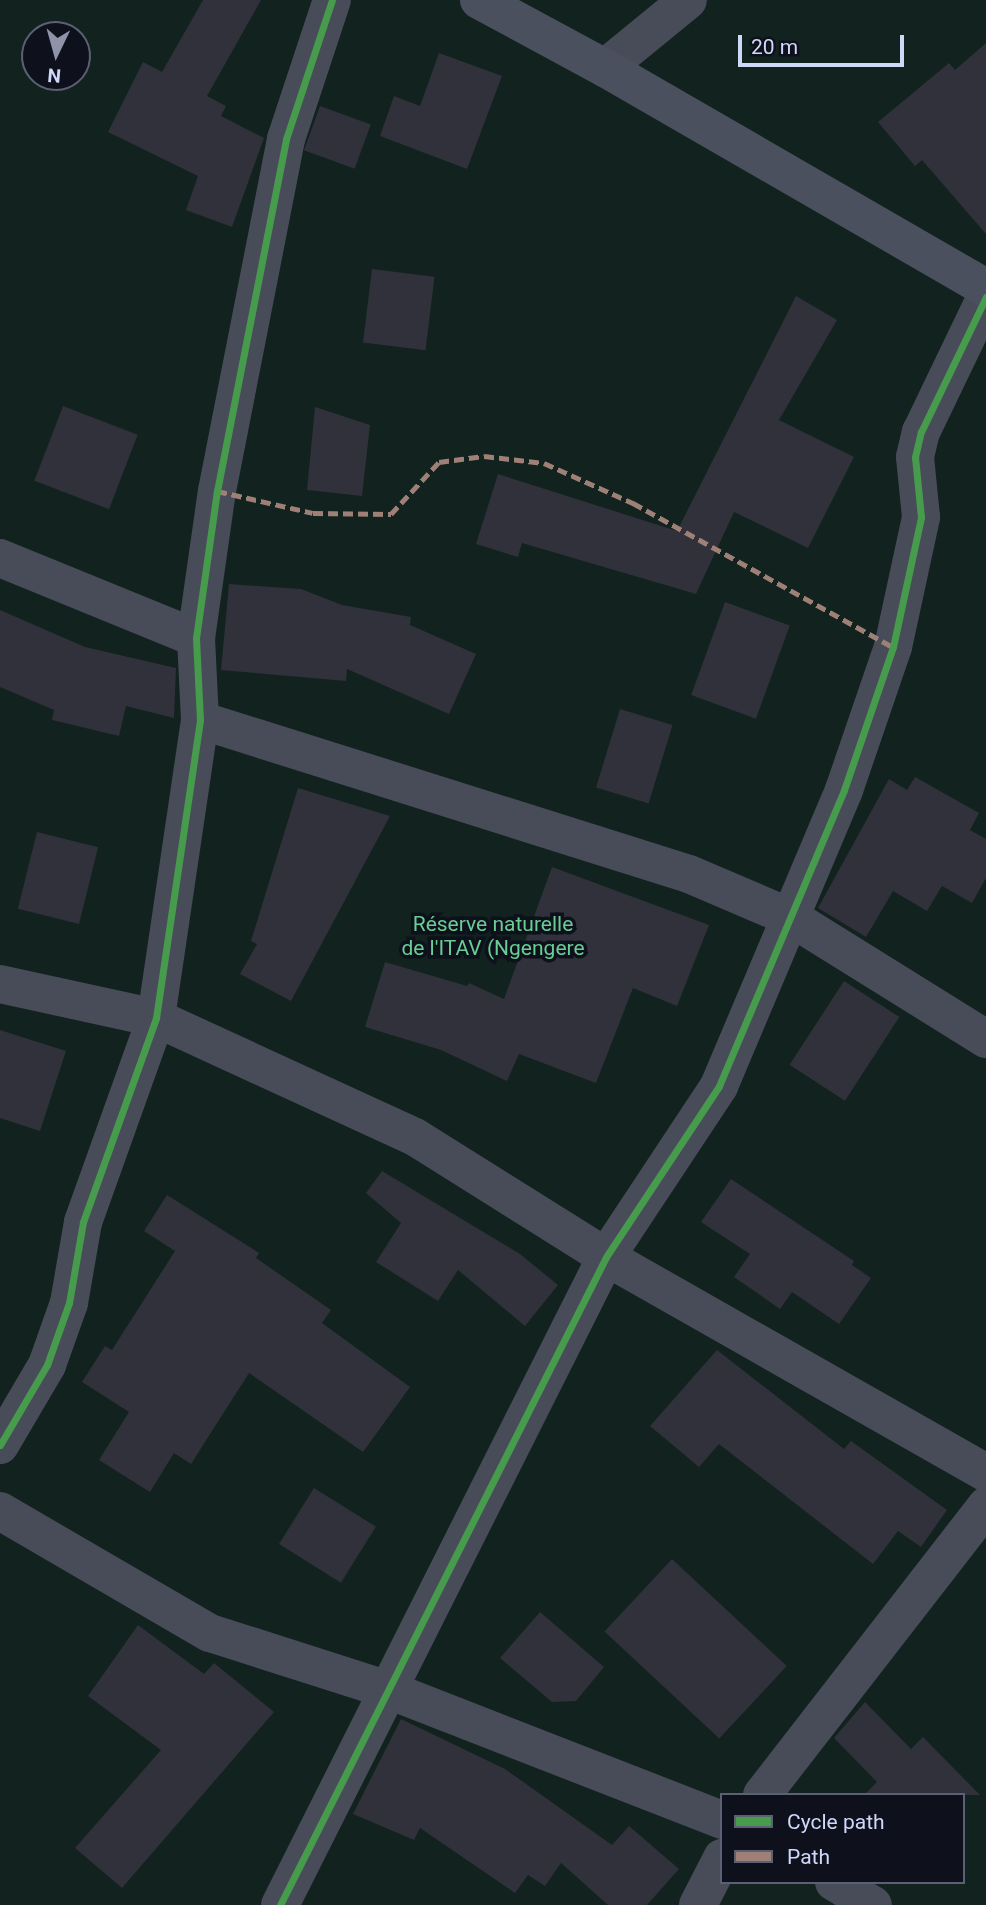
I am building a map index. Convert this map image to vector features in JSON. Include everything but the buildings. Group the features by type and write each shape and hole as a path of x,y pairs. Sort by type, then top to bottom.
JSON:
{"street":[{"path":"0,1446 51,1352 69,1304 83,1222 156,1017 200,720 196,638 217,491 286,139 332,0"},
{"path":"479,0 605,68 986,288"},
{"path":"605,68 688,0"},
{"path":"280,1905 386,1689 606,1257 719,1086 844,790 902,621 921,517 915,457 921,432 986,297"},
{"path":"0,558 196,638"},
{"path":"200,720 689,874 790,917 986,1039"},
{"path":"0,984 156,1017 415,1136 606,1257 986,1474"},
{"path":"764,1793 986,1506"},
{"path":"0,1511 210,1633 386,1689 720,1819"},
{"path":"698,1905 720,1862"},
{"path":"837,1884 873,1905"}],"green space":[{"name":"Réserve naturelle de l'ITAV (Ngengere","path":"0,0 986,0 986,1905 0,1905"}],"marked path":[{"path":"217,491 313,513 391,514 439,462 484,456 544,463 633,503 893,647"}],"cycle path":[{"path":"0,1445 47,1365 69,1303 83,1222 156,1018 200,720 196,638 217,491 286,139 332,0"},
{"path":"280,1905 606,1257 719,1086 844,790 893,647 921,517 915,457 921,432 986,297"}]}
